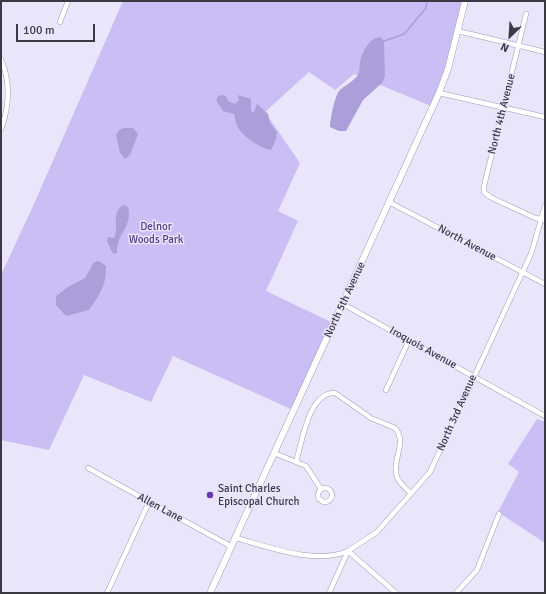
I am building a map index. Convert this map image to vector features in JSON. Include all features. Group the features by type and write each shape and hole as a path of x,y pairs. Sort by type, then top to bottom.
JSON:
{"main road":[{"name":"North 5th Avenue","path":"210,593 439,93 448,69 465,1"}],"street":[{"path":"60,22 68,1"},
{"name":"North 4th Avenue","path":"526,14 484,186 484,192 490,197 534,218 543,219"},
{"path":"458,31 545,52"},
{"path":"1,59 8,84 8,102 1,129"},
{"path":"439,93 545,116"},
{"name":"North Avenue","path":"389,202 545,284"},
{"name":"North 3rd Avenue","path":"348,551 375,534 430,472 531,254 543,219 545,206"},
{"name":"Iroquois Avenue","path":"343,304 545,416"},
{"path":"386,390 409,340"},
{"path":"296,462 312,410 322,398 330,393 335,393 361,412 395,428 401,440 395,467 396,472 399,482 411,494"},
{"path":"274,453 306,466 321,489"},
{"name":"Allen Lane","path":"88,468 232,547"},
{"path":"107,593 149,502"},
{"path":"456,593 477,570 499,514"},
{"path":"236,538 298,555 338,555 348,551"},
{"path":"329,593 348,551"},
{"path":"348,551 396,593"}],"green space":[{"name":"Delnor Woods Park","path":"123,1 462,1 446,69 431,106 354,74 335,90 309,72 265,112 300,163 278,211 298,221 266,291 331,322 291,409 173,356 151,402 84,375 49,450 1,440 1,275 34,204"},
{"path":"537,419 545,422 545,543 498,512 519,472 508,464"}],"shaded area":[{"path":"380,37 384,41 385,76 382,83 363,100 346,131 339,131 330,127 337,94 358,75 364,50 372,40"},
{"path":"238,95 251,99 251,111 254,112 257,104 268,114 270,123 277,132 276,139 271,150 257,144 243,134 237,126 234,114 223,111 216,100 218,96 226,96 228,101 235,104 239,100"},
{"path":"124,128 133,128 138,134 130,155 125,159 120,153 116,135 119,130"},
{"path":"123,205 128,207 128,220 117,246 117,253 113,254 107,241 108,237 114,238 116,234 116,216 117,212"},
{"path":"99,261 106,266 106,272 102,290 96,300 89,310 66,316 56,305 56,296 68,287 85,278 94,262"}],"waterway":[{"path":"384,41 404,34 426,8 427,1"}],"place":[{"name":"Saint Charles Episcopal Church","path":"210,495"}]}
